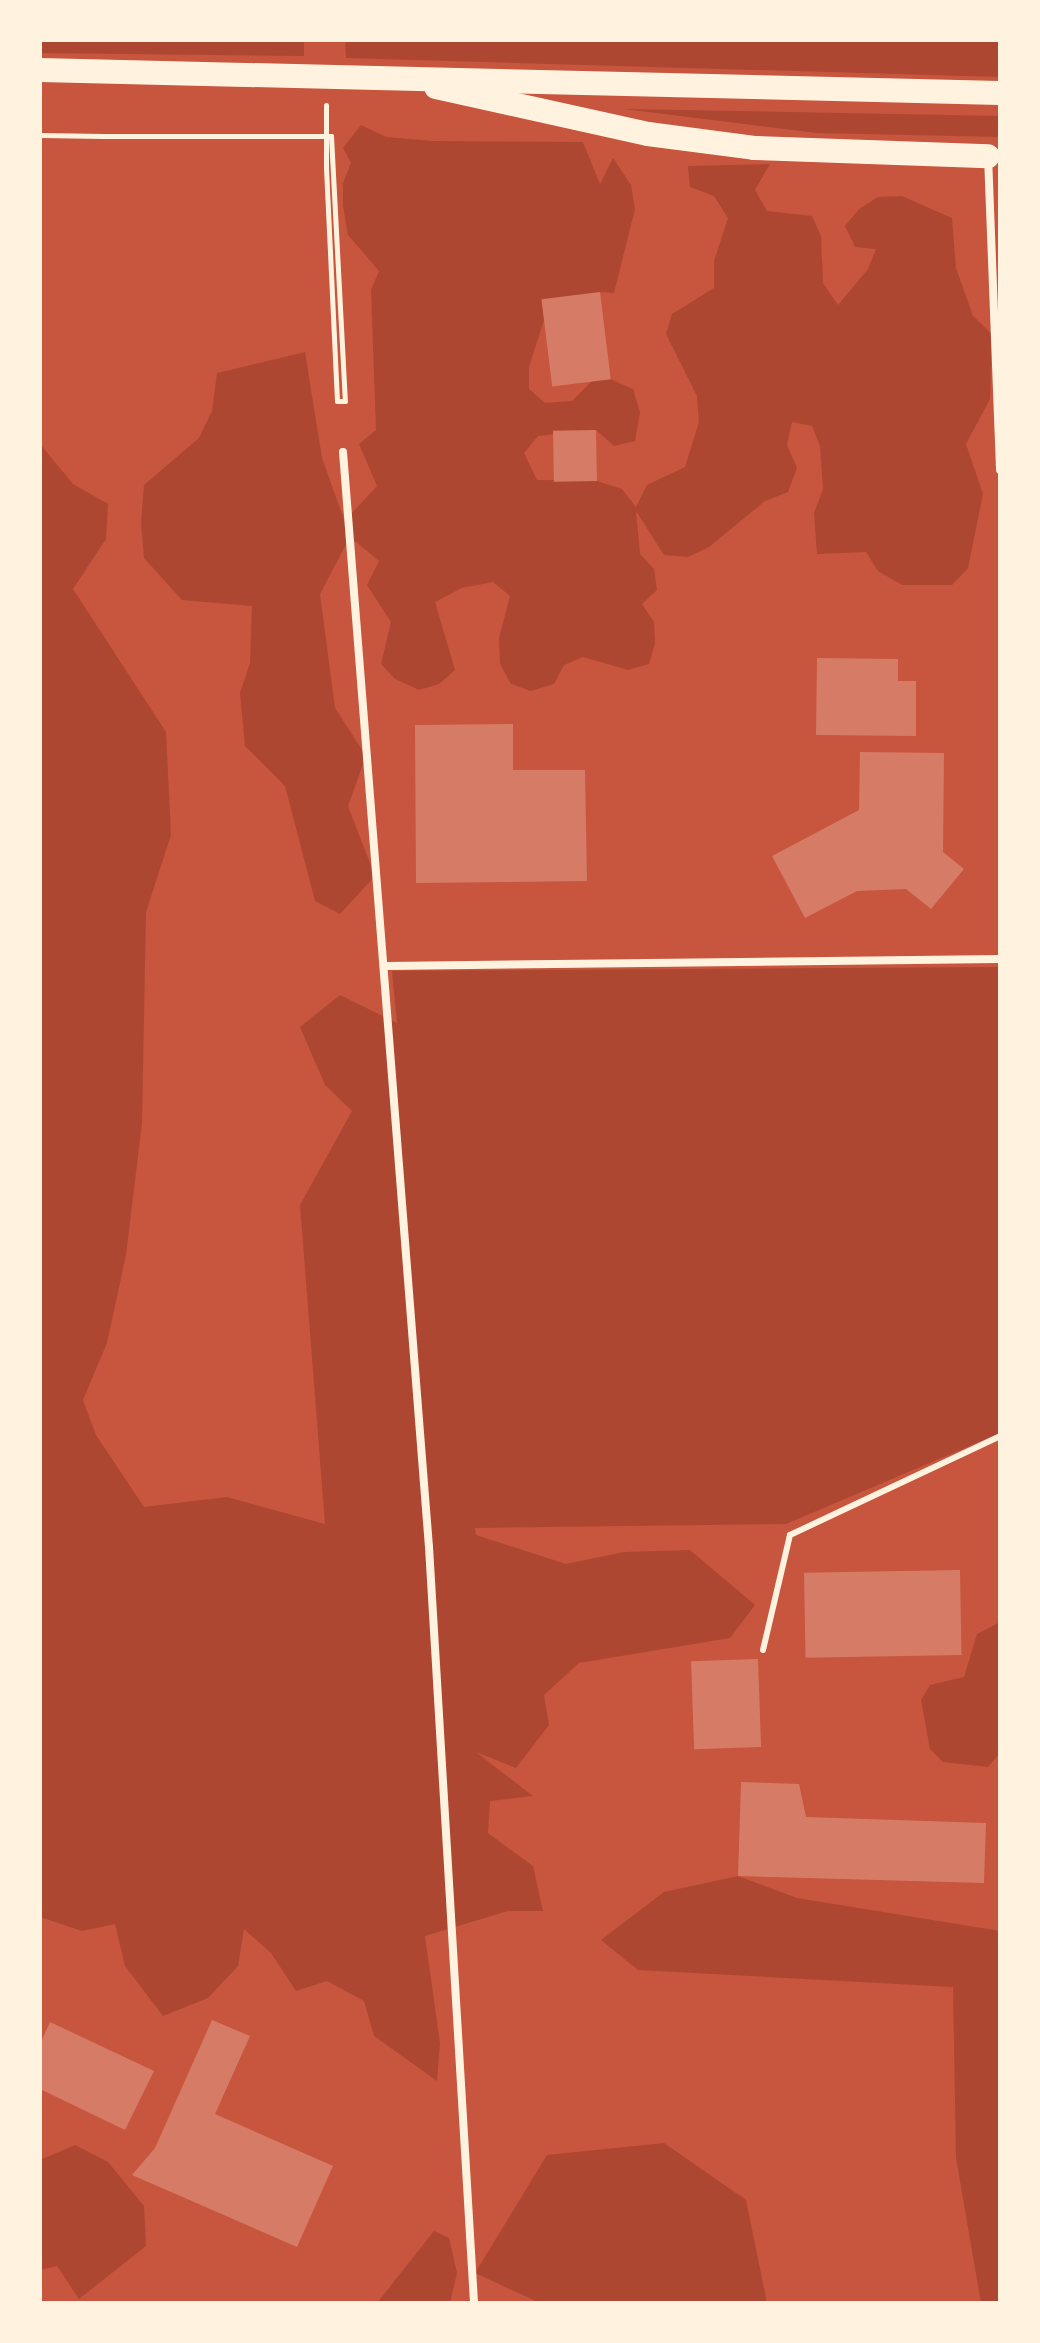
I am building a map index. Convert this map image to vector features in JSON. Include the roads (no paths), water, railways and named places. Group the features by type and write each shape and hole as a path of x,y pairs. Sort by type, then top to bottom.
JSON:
{"highway":[{"path":"40,70 1000,93"},
{"path":"387,76 648,134 754,148 994,156"}],"street":[{"path":"994,156 1000,470"},
{"path":"343,452 386,966 429,1547 474,2303"},
{"path":"386,966 1000,959"}],"lane":[{"path":"763,1650 790,1535 1000,1436"}]}
